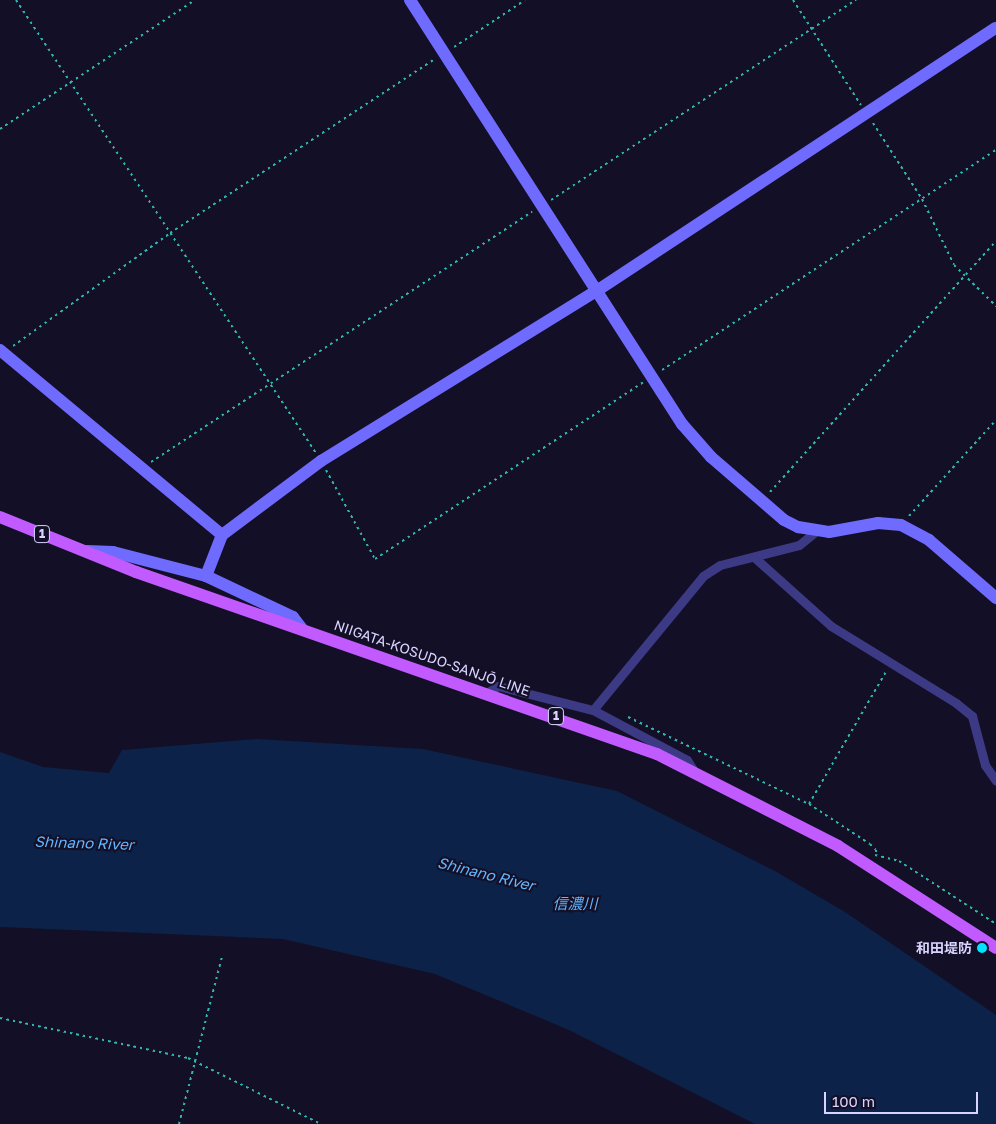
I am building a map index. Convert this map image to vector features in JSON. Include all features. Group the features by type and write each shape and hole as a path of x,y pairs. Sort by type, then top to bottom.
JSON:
{"main road":[{"name":"NIIGATA-KOSUDO-SANJŌ LINE","path":"0,517 85,551 302,629 488,692 657,754 838,846 996,948"}],"street":[{"path":"410,0 544,204 695,441 784,520 816,532 878,523 901,525 929,540 996,598"},
{"path":"206,576 222,535 321,461 598,290 996,28"},
{"path":"2,351 222,535"},
{"path":"593,710 703,576 720,565 755,558 799,545 816,532"},
{"path":"85,551 113,552 206,576 293,617 302,629"},
{"path":"755,558 831,626 891,662 972,716 986,765 996,781"},
{"path":"488,692 498,686 593,710 687,760 695,773"}],"path":[{"path":"16,0 321,461 375,559 996,150"},
{"path":"0,128 195,0"},
{"path":"2,351 170,233 525,0"},
{"path":"793,0 922,199 954,265 964,277 996,306"},
{"path":"143,467 856,0"},
{"path":"761,501 996,241"},
{"path":"901,525 996,420"},
{"path":"809,804 891,662"},
{"path":"624,715 809,804 870,844 876,850 876,856"},
{"path":"868,852 876,856 899,861 996,924"},
{"path":"179,1124 222,956"},
{"path":"0,1018 196,1060 321,1124"}],"water":[{"name":"信濃川","path":"257,739 423,749 617,791 775,871 845,912 996,1015 996,1124 755,1124 569,1030 435,974 283,939 0,927 0,752 43,767 109,773 122,750"}],"place":[{"name":"和田堤防","path":"982,948"}],"water label":[{"name":"Shinano River","path":"84,843"},
{"name":"Shinano River","path":"486,874"}]}
